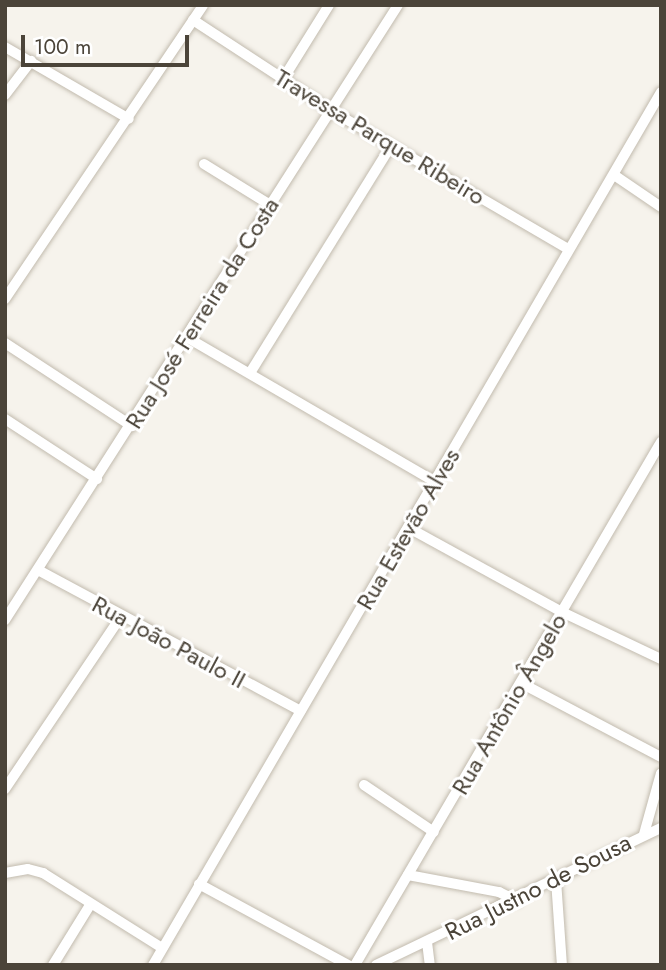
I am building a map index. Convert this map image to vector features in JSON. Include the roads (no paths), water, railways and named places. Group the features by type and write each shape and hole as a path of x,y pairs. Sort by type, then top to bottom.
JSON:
{"street":[{"path":"5,299 129,119 203,5"},
{"path":"283,79 330,5"},
{"name":"Rua José Ferreira da Costa","path":"5,620 188,338 398,5"},
{"name":"Travessa Parque Ribeiro","path":"194,20 332,111 568,249"},
{"path":"5,47 129,119"},
{"path":"5,95 31,61"},
{"name":"Rua Estevão Alves","path":"153,965 661,92"},
{"path":"250,373 391,146"},
{"path":"204,164 270,205"},
{"path":"614,174 661,206"},
{"path":"188,338 435,482"},
{"path":"5,343 131,425"},
{"path":"5,419 97,479"},
{"name":"Rua Antônio Ângelo","path":"355,965 661,442"},
{"path":"409,528 562,612 661,659"},
{"name":"Rua João Paulo II","path":"38,570 120,618 301,711"},
{"path":"5,789 120,618"},
{"path":"521,683 661,757"},
{"path":"644,834 661,773"},
{"path":"364,785 434,832"},
{"name":"Rua Justno de Sousa","path":"376,965 517,901 644,834 661,828"},
{"path":"5,873 34,870 162,948"},
{"path":"408,875 499,891 517,901"},
{"path":"556,880 562,965"},
{"path":"199,884 348,965"},
{"path":"53,965 90,905"},
{"path":"427,942 430,965"}]}
